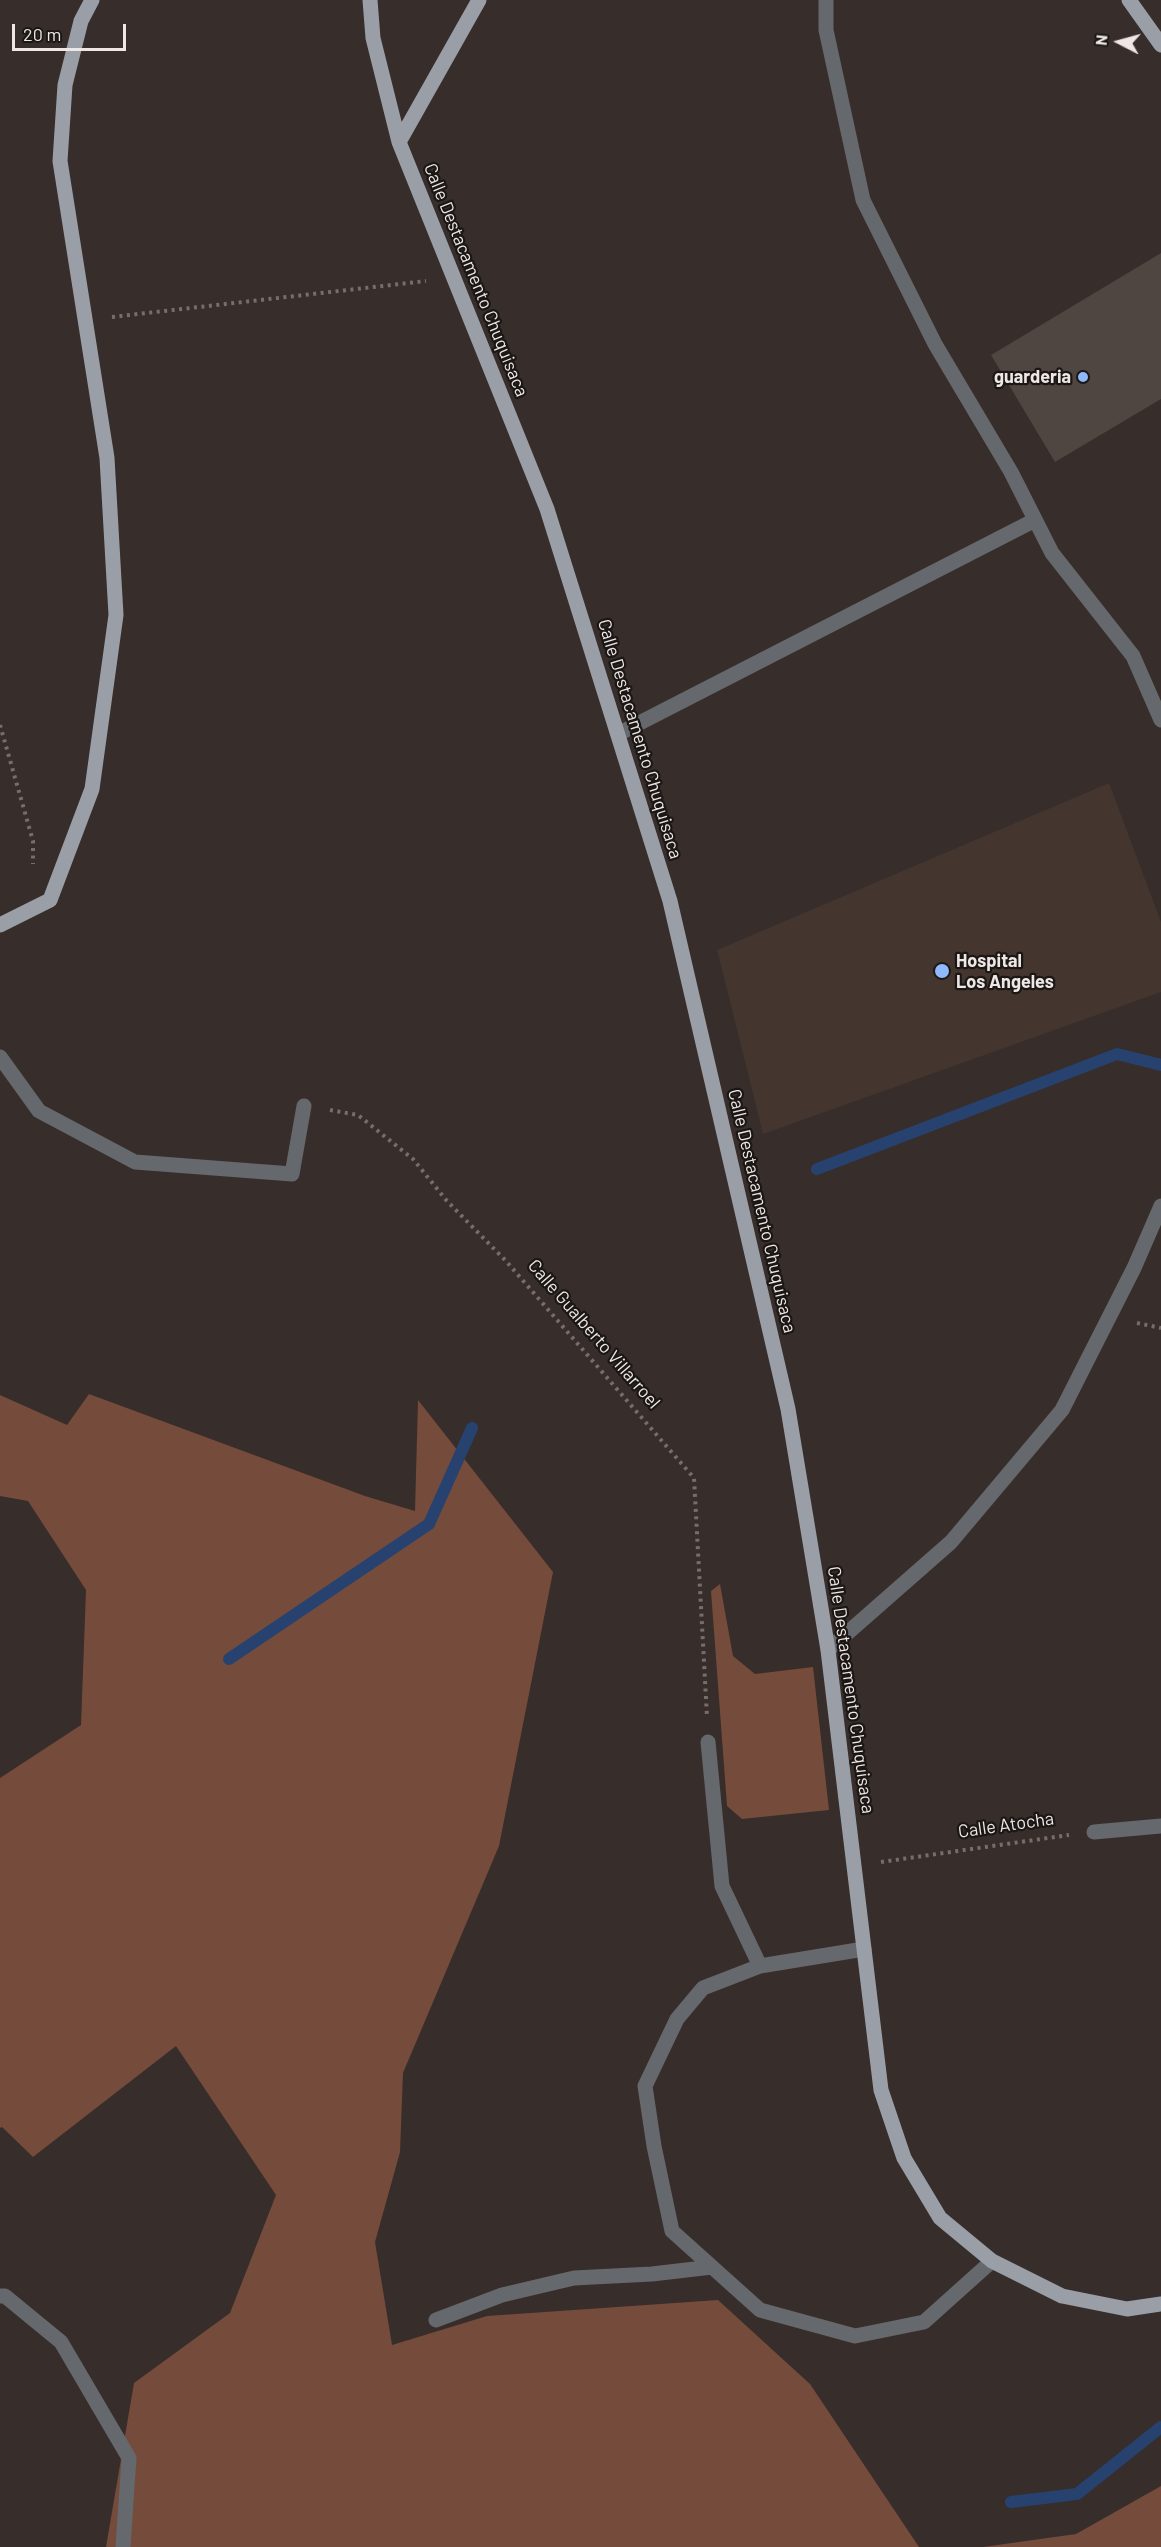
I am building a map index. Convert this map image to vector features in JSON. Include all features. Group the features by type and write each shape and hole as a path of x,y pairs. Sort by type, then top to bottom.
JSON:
{"main road":[{"path":"0,925 50,900 92,789 116,615 107,458 60,161 65,85 81,21 92,0"},
{"name":"Calle Destacamento Chuquisaca","path":"370,0 373,38 399,142 547,509 670,901 788,1409 828,1650 856,1865 881,2090 904,2157 940,2218 992,2261 1062,2296 1127,2309 1161,2304"},
{"path":"399,142 479,0"},
{"path":"1129,0 1161,45"}],"street":[{"path":"826,0 826,30 863,200 935,344 1011,472 1052,553 1133,656 1161,720"},
{"path":"618,734 1035,520"},
{"path":"0,1057 39,1111 135,1162 292,1174 304,1106"},
{"path":"828,1650 951,1542 1062,1410 1134,1268 1161,1206"},
{"path":"708,1742 722,1886 760,1966"},
{"path":"1094,1832 1161,1826"},
{"path":"864,1949 760,1966 703,1988 677,2019 645,2086 654,2146 672,2231 760,2310 855,2336 924,2322 992,2261"},
{"path":"436,2320 502,2295 574,2278 652,2274 712,2267"},
{"path":"0,2296 5,2296 61,2342 129,2458 123,2547"}],"path":[{"path":"85,320 454,278"},
{"path":"0,725 33,841 33,909"},
{"name":"Calle Gualberto Villarroel","path":"304,1106 358,1115 413,1159 447,1201 506,1261 694,1478 708,1742"},
{"name":"Calle Atocha","path":"856,1865 1094,1832"}],"shaded area":[{"name":"Hospital Los Angeles","path":"1109,783 1161,922 1161,992 763,1134 717,950"},
{"path":"89,1394 365,1496 415,1511 418,1400 553,1572 499,1846 403,2073 400,2152 375,2242 392,2345 487,2316 718,2300 810,2384 919,2547 106,2547 134,2383 230,2313 276,2195 176,2046 33,2157 2,2127 0,2128 0,1778 81,1725 86,1590 28,1501 0,1496 0,1395 67,1425"},
{"path":"720,1584 733,1656 755,1674 813,1667 829,1810 742,1819 727,1806 711,1591"},
{"path":"1161,2486 1161,2547 983,2547 1076,2534"}],"building":[{"name":"guarderia","path":"1161,253 1161,399 1055,462 991,355"}],"waterway":[{"path":"817,1169 1117,1054 1161,1065"},
{"path":"229,1659 429,1524 472,1428"},
{"path":"1011,2502 1077,2494 1161,2427"}],"place":[{"name":"guarderia","path":"1083,377"},
{"name":"Hospital Los Angeles","path":"942,971"}]}
